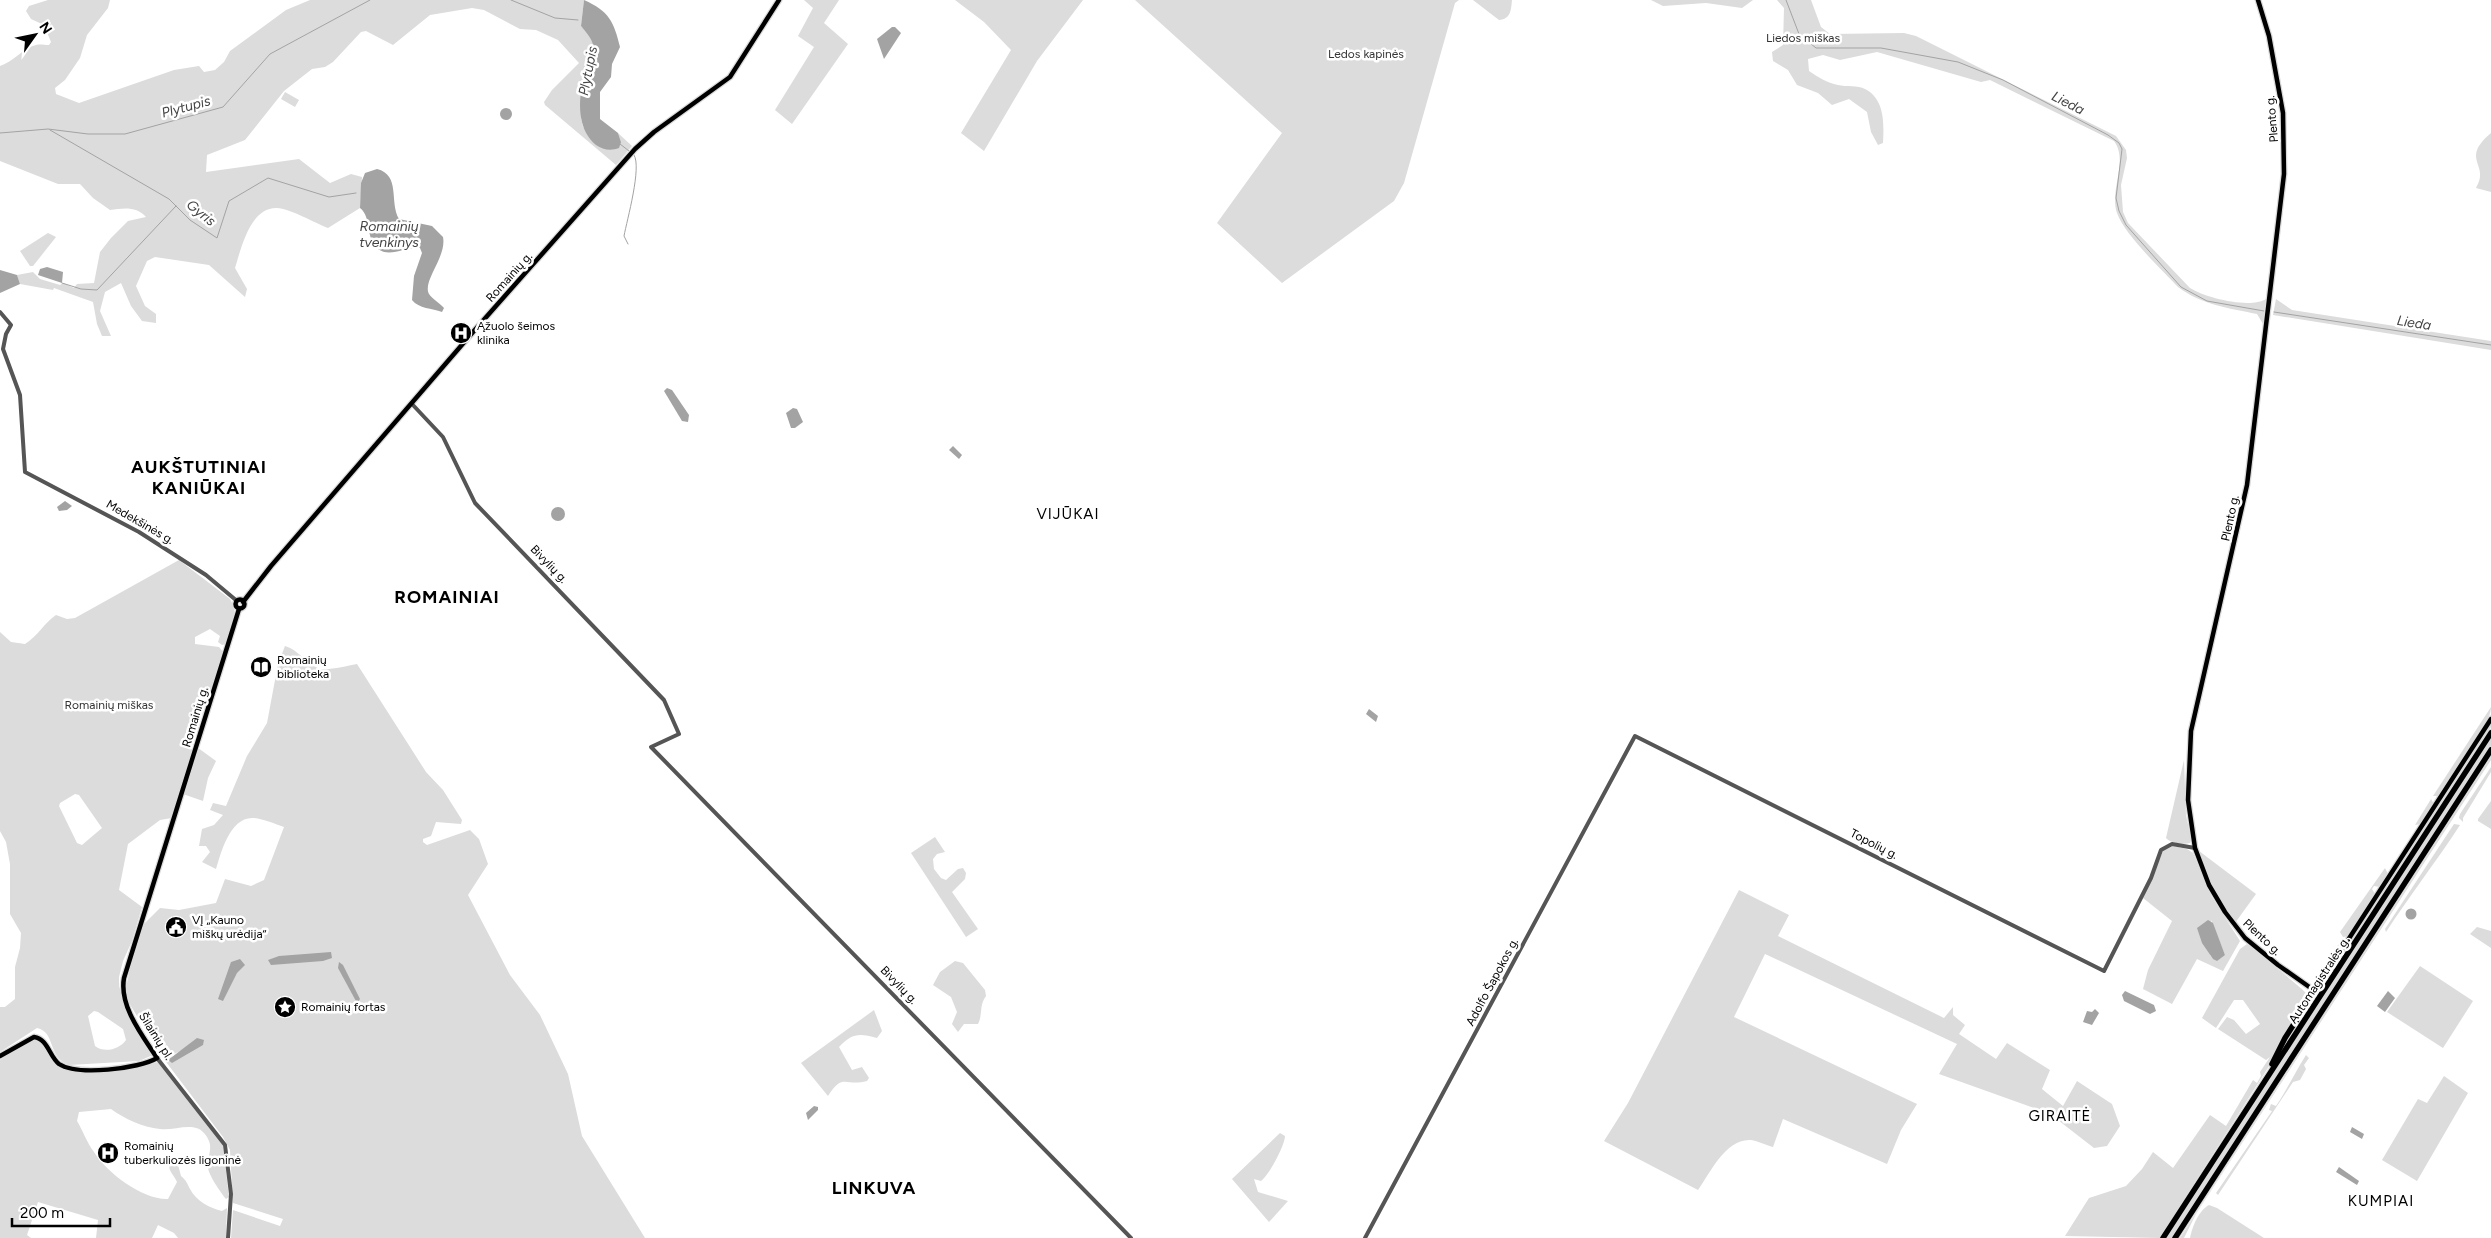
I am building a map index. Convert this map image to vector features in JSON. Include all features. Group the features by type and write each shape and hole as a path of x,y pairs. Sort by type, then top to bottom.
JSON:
{"highway":[{"name":"Automagistralės g.","path":"2163,1238 2491,733"},
{"name":"Automagistralės g.","path":"2175,1238 2491,750"},
{"path":"2213,1162 2216,1152 2315,991"}],"main road":[{"name":"Romainių g.","path":"171,831 239,608 243,608 244,602 271,566 641,143 730,77 779,0"},
{"name":"Plento g.","path":"2258,0 2269,36 2283,113 2284,174 2247,484 2190,731 2188,800 2195,848 2209,885 2235,927 2262,952 2315,991"},
{"path":"239,608 236,605 237,601 244,602"},
{"path":"2315,991 2491,719"},
{"name":"Šilainių pl.","path":"157,1058 126,1004 123,983 171,831"},
{"path":"2306,985 2320,983"},
{"path":"0,1056 25,1040 34,1037 44,1041 59,1064 75,1070 134,1066 157,1058"}],"street":[{"name":"Medekšinės g.","path":"0,312 11,325 6,334 3,349 20,395 25,472 139,532 206,576 237,601"},
{"name":"Bivylių g.","path":"412,404 443,437 476,503 658,692 668,708 679,734 651,747 1131,1238"},
{"name":"Topolių g.","path":"1635,736 2104,971 2151,878 2160,850 2172,844 2195,848"},
{"name":"Adolfo Šapokos g.","path":"1365,1238 1635,736"},
{"name":"Šilainių pl.","path":"157,1058 225,1146 230,1194 228,1238"}],"green space":[{"path":"48,0 110,0 108,8 87,35 80,58 65,80 55,88 56,94 79,103 174,70 199,66 204,72 215,70 224,62 230,51 286,10 310,0 584,0 581,26 593,42 591,55 584,67 581,118 583,127 621,142 618,133 632,146 616,165 545,105 544,102 552,90 579,63 558,40 536,30 520,29 484,10 472,8 430,15 393,45 366,31 361,32 333,62 325,67 312,69 284,91 245,140 207,155 206,172 299,159 330,183 351,174 362,177 360,208 328,228 282,209 268,210 260,214 248,230 235,268 247,289 245,297 209,265 155,257 147,261 136,286 145,306 156,314 156,323 142,321 131,306 121,283 105,292 100,311 111,336 102,336 97,324 93,302 54,288 53,290 20,284 17,275 33,272 40,279 60,285 63,283 74,288 77,284 94,283 100,252 111,238 128,221 146,217 134,209 110,210 93,198 80,184 58,184 0,161 0,66 31,47 49,45 51,42 44,25 31,19 26,11 29,6"},
{"path":"804,0 839,0 824,23 848,44 792,124 775,110 814,47 798,36 813,8"},
{"path":"955,0 1083,0 1037,61 984,151 961,133 1011,50 984,22"},
{"name":"Ledos kapinės","path":"1135,0 1459,0 1455,3 1404,183 1394,201 1282,283 1217,223 1282,133"},
{"path":"1473,0 1512,0 1511,10 1506,18 1499,20"},
{"name":"Liedos miškas","path":"1651,0 1753,0 1742,8 1706,3 1663,6"},
{"name":"Liedos miškas","path":"1777,0 1811,0 1821,27 1830,34 1904,33 1916,36 2116,136 2126,150 2127,158 2121,185 2123,212 2128,223 2190,288 2197,292 2217,299 2239,303 2259,302 2266,299 2263,324 2257,314 2206,302 2187,293 2178,287 2135,241 2121,221 2115,204 2120,157 2114,141 1990,80 1981,82 1877,52 1840,60 1823,55 1808,59 1809,71 1819,78 1841,86 1862,88 1872,93 1880,105 1883,120 1883,143 1878,145 1871,132 1867,112 1849,99 1832,105 1818,93 1797,85 1788,70 1773,61 1772,52 1783,45 1784,8"},
{"path":"285,92 299,100 295,107 281,99"},
{"path":"2491,133 2491,192 2476,188 2480,180 2480,173 2476,156 2482,142"},
{"path":"48,233 56,237 33,266 30,266 20,251"},
{"path":"2276,299 2292,310 2491,341 2491,350 2273,315"},
{"name":"Romainių miškas","path":"179,560 230,599 235,616 226,644 222,645 218,642 220,636 210,629 195,637 195,644 219,647 223,652 194,745 216,761 208,778 203,801 180,793 172,818 160,820 128,844 119,890 142,907 132,941 123,961 119,986 128,1013 153,1055 139,1061 69,1065 57,1056 47,1034 37,1028 0,1052 0,1007 5,1007 15,999 15,967 20,948 21,933 10,914 10,864 6,842 0,831 0,632 11,642 25,644 56,615 67,619 75,618","holes":["75,794 79,795 102,828 82,845 77,843 59,806 60,803","94,1011 123,1029 126,1040 119,1046 107,1050 95,1046 88,1016"]},
{"path":"285,646 321,669 357,664 426,772 443,790 462,820 461,824 436,822 431,836 423,839 423,842 427,845 470,830 479,839 488,864 468,895 510,975 540,1015 568,1074 582,1136 645,1238 231,1238 233,1210 280,1226 283,1219 233,1203 230,1150 223,1137 157,1050 128,1001 126,988 133,953 143,925 160,908 179,910 216,903 225,879 251,886 264,880 284,827 266,820 254,818 246,819 239,823 233,829 224,845 216,869 202,862 210,852 206,846 199,846 202,829 214,825 223,815 210,810 213,803 226,806 247,756 267,723 278,664","holes":["204,1040 202,1045 168,1060 176,1053"]},
{"path":"2491,707 2485,726 2470,752 2439,796 2433,796"},
{"path":"2491,722 2491,727 2283,1049 2291,1032"},
{"path":"2491,738 2491,746 2212,1177 2172,1238 2166,1238"},
{"path":"2491,757 2491,760 2196,1214 2184,1238 2180,1238"},
{"path":"2184,760 2186,815 2191,839 2190,843 2184,844 2166,838"},
{"path":"2491,767 2491,772 2463,818 2463,822 2459,818 2460,814"},
{"path":"2431,799 2434,804 2421,824 2415,825"},
{"path":"2491,801 2491,829 2478,821 2478,819"},
{"path":"2454,824 2460,825 2386,932 2385,929"},
{"path":"935,837 945,852 937,854 933,859 934,869 941,878 946,880 958,869 963,868 966,873 965,879 952,892 978,929 966,937 911,853"},
{"path":"2173,846 2187,849 2193,853 2212,897 2240,941 2223,971 2197,959 2172,1004 2143,989 2148,970 2172,921 2143,898 2163,851","holes":["2211,920 2225,955 2213,959 2210,955"]},
{"path":"2199,851 2256,894 2235,923 2210,882"},
{"path":"2385,868 2388,874 2380,887 2374,886 2372,889 2375,894 2349,936 2343,937 2340,932"},
{"path":"1739,890 1789,915 1778,936 1944,1018 1953,1007 1953,1015 1965,1025 1959,1034 1996,1059 2007,1043 2050,1070 2042,1089 2063,1106 2077,1081 2112,1104 2120,1126 2107,1146 2094,1148 2045,1110 2034,1108 1939,1074 1957,1044 1765,954 1734,1017 1917,1104 1901,1130 1887,1164 1783,1119 1773,1147 1751,1140 1742,1141 1734,1145 1726,1150 1713,1166 1698,1190 1604,1141 1628,1103"},
{"path":"2477,927 2491,931 2491,948 2470,934"},
{"path":"2345,940 2318,982 2314,984 2340,942"},
{"path":"2247,944 2306,993 2273,1060 2159,1238 2065,1236 2089,1198 2126,1186 2142,1169 2153,1152 2173,1168 2210,1115 2226,1126 2253,1080 2257,1083 2261,1076 2260,1072 2270,1057 2266,1060 2218,1029 2227,1017 2234,1020 2246,1034 2260,1024 2243,1000 2234,1000 2216,1028 2202,1018 2240,949"},
{"path":"955,961 963,963 985,990 986,996 982,1003 978,1024 964,1024 958,1032 952,1024 957,1012 951,997 933,985 940,972"},
{"path":"2420,966 2473,1001 2443,1048 2387,1012"},
{"path":"874,1010 882,1031 877,1038 856,1035 839,1047 852,1070 862,1067 869,1078 867,1081 860,1082 841,1082 837,1084 828,1096 801,1063"},
{"path":"30,1039 42,1043 56,1064 76,1072 142,1066 158,1062 211,1127 223,1146 229,1197 226,1199 208,1169 210,1145 200,1129 189,1127 153,1128 134,1122 111,1109 79,1112 77,1121 100,1160 126,1184 148,1195 168,1199 177,1182 169,1166 173,1160 177,1161 181,1176 196,1197 217,1210 222,1211 227,1208 226,1238 178,1238 174,1233 158,1225 152,1238 96,1238 98,1220 38,1202 27,1235 31,1238 0,1238 0,1060"},
{"path":"2306,1055 2309,1058 2304,1065 2306,1069 2300,1080 2293,1082 2218,1195 2216,1193 2272,1111 2269,1110 2271,1104 2276,1106"},
{"path":"2444,1076 2468,1093 2417,1181 2382,1160 2418,1099 2427,1103"},
{"path":"1280,1133 1285,1136 1276,1160 1261,1181 1254,1179 1258,1192 1288,1201 1269,1222 1232,1179"},
{"path":"2209,1205 2217,1208 2264,1238 2190,1238 2196,1219 2205,1207"}],"water":[{"path":"584,0 599,8 609,18 613,24 620,47 612,64 611,77 600,92 600,119 618,133 621,142 619,148 616,149 604,149 596,145 586,133 581,118 580,102 584,77 583,71 593,45 588,34 581,26"},
{"path":"892,27 895,27 901,33 884,59 877,39"},
{"path":"504,108 508,108 512,114 508,120 504,120 500,116 500,112"},
{"name":"Romainių tvenkinys","path":"377,169 384,172 392,183 396,212 399,219 432,226 443,237 442,253 431,276 428,289 430,296 444,308 442,312 422,307 412,300 414,276 422,253 420,248 388,252 378,249 371,240 366,217 360,208 361,183 365,173"},
{"path":"47,267 63,272 62,283 38,275 40,269"},
{"path":"0,270 17,275 20,284 0,293"},
{"path":"667,388 672,390 689,415 688,422 682,421 664,391"},
{"path":"793,408 797,409 803,422 795,428 791,428 786,413"},
{"path":"953,446 962,455 959,459 949,450"},
{"path":"65,501 72,506 67,510 59,511 57,507"},
{"path":"555,507 561,507 565,514 561,521 555,521 551,517 551,511"},
{"path":"1369,709 1378,716 1376,722 1366,714"},
{"path":"2411,908 2417,914 2411,920 2405,914"},
{"path":"2208,920 2213,923 2225,955 2217,961 2213,959 2202,943 2197,928"},
{"path":"331,952 332,958 323,961 271,965 268,960 279,956"},
{"path":"240,959 245,965 237,973 223,1001 218,999 231,962"},
{"path":"339,962 343,965 360,999 357,1003 338,968"},
{"path":"2125,991 2154,1005 2156,1011 2150,1014 2124,1001 2122,995"},
{"path":"2388,991 2395,998 2385,1012 2377,1006"},
{"path":"2095,1009 2099,1013 2092,1025 2083,1022 2087,1011 2092,1012"},
{"path":"197,1038 204,1040 203,1045 172,1063 168,1060"},
{"path":"814,1106 818,1107 818,1110 808,1120 806,1113"},
{"path":"2352,1127 2364,1134 2362,1139 2350,1132"},
{"path":"2339,1167 2359,1181 2357,1185 2336,1172"}],"waterway":[{"name":"Plytupis","path":"0,133 48,129 88,134 125,134 223,107 270,54 370,0"},
{"name":"Plytupis","path":"511,0 555,18 578,20"},
{"name":"Lieda","path":"1786,0 1799,34 1816,48 1881,48 1958,62 2003,80 2108,135 2119,143 2122,149 2116,198 2119,211 2126,225 2181,287 2207,301 2264,311"},
{"name":"Gyris","path":"50,130 169,199 190,220 217,238 229,201 268,178 329,197 356,193"},
{"name":"Plytupis","path":"620,144 629,151"},
{"name":"Plytupis","path":"628,244 624,236 635,182 636,161 634,155"},
{"path":"62,283 81,289 97,290 176,206"},
{"name":"Lieda","path":"2274,312 2491,345"}],"place":[{"name":"Ąžuolo šeimos klinika","path":"461,333"},
{"name":"Romainių biblioteka","path":"261,667"},
{"name":"VĮ „Kauno miškų urėdija“","path":"176,927"},
{"name":"Romainių fortas","path":"285,1007"},
{"name":"Romainių tuberkuliozės ligoninė","path":"108,1153"}],"district":[{"name":"AUKŠTUTINIAI KANIŪKAI","path":"199,477"},
{"name":"VIJŪKAI","path":"1068,514"},
{"name":"ROMAINIAI","path":"447,597"},
{"name":"GIRAITĖ","path":"2060,1116"},
{"name":"LINKUVA","path":"874,1188"},
{"name":"KUMPIAI","path":"2381,1201"}]}
